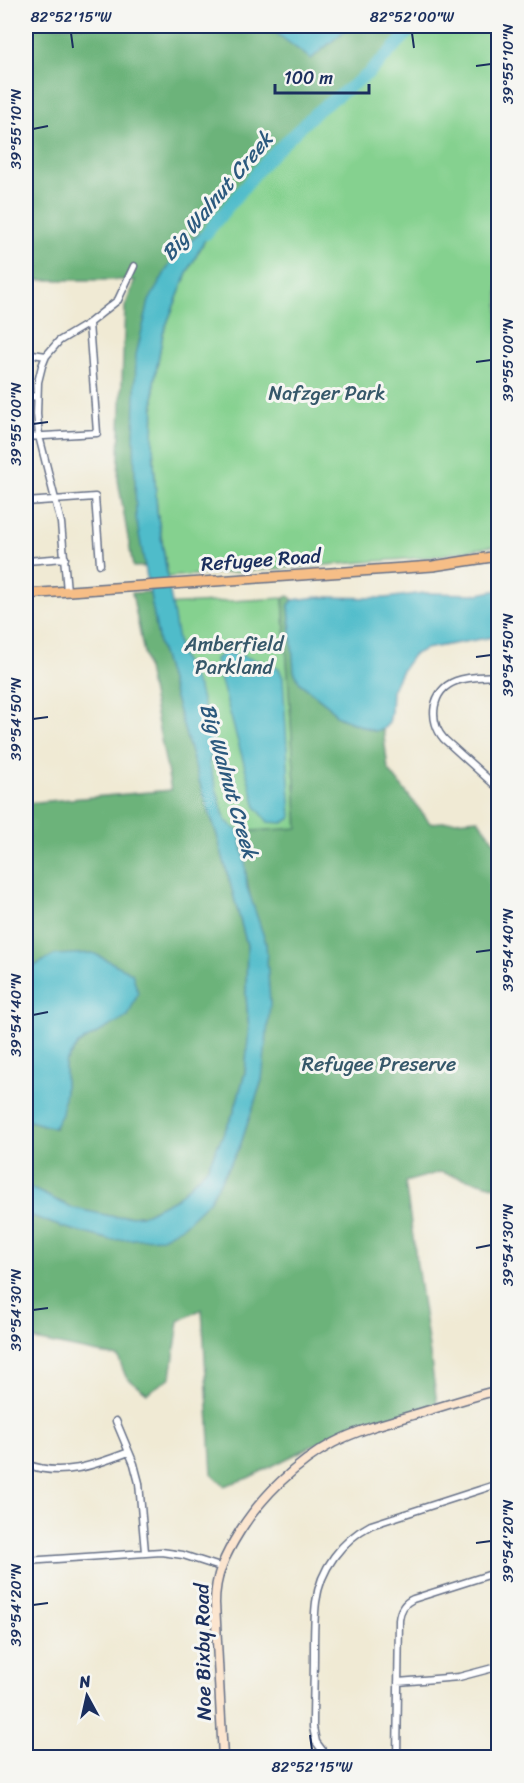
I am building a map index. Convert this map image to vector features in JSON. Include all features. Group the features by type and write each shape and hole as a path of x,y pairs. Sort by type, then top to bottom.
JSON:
{"main road":[{"name":"Refugee Road","path":"26,594 433,566 498,556"}],"street":[{"path":"67,591 57,500 39,436 36,396 39,373 46,356 59,341 89,323 118,300 134,266"},
{"path":"26,437 97,433 89,323"},
{"path":"26,352 46,356"},
{"path":"26,397 36,396"},
{"path":"26,502 95,497 100,564"},
{"path":"26,561 65,558"},
{"path":"497,784 439,734 434,720 436,702 441,693 453,682 498,676"},
{"name":"Noe Bixby Road","path":"223,1758 216,1586 220,1567 244,1524 262,1501 290,1474 317,1453 340,1440 372,1427 498,1390"},
{"path":"116,1421 139,1483 145,1552"},
{"path":"26,1464 62,1471 92,1466 129,1452"},
{"path":"326,1756 316,1742 313,1727 315,1612 321,1581 336,1554 354,1534 382,1520 498,1484"},
{"path":"26,1561 161,1552 183,1555 220,1567"},
{"path":"397,1758 401,1605 413,1599 498,1572"},
{"path":"398,1682 459,1677 493,1668"},
{"path":"26,1727 27,1758"}],"green space":[{"path":"26,26 415,26 369,73 316,112 265,162 215,221 187,273 163,333 154,382 153,447 157,512 166,566 133,567 118,480 125,307 135,280 26,280"},
{"name":"Nafzger Park","path":"415,26 498,26 498,545 431,557 168,577 157,512 153,447 154,382 163,333 187,273 215,221 265,162 316,112 369,73"},
{"path":"150,592 159,643 217,835 247,945 246,996 249,1029 245,1073 234,1112 207,1168 177,1198 143,1215 115,1217 73,1208 26,1186 26,1120 55,1128 65,1090 65,1063 78,1044 128,1016 54,955 26,969 26,803 171,790 132,593"},
{"name":"Refugee Preserve","path":"289,596 293,600 289,606 300,683 329,706 338,717 374,731 383,729 388,769 430,823 478,819 498,847 498,1187 440,1172 405,1182 437,1403 320,1442 248,1478 224,1486 212,1474 202,1309 179,1321 171,1377 147,1393 126,1377 118,1357 35,1340 26,1322 26,1214 62,1227 111,1240 209,1201 240,1146 262,1080 253,907 239,832 298,828 283,598"},
{"name":"Amberfield Parkland","path":"283,598 298,829 226,832 165,605"}],"water":[{"path":"274,26 350,26 311,59 276,33"},
{"path":"215,221 187,273 163,333 154,382 153,447 157,512 180,654 199,689 214,745 209,763 225,820 239,832 245,860 247,887 266,943 270,1004 262,1080 240,1146 209,1201 182,1227 162,1238 111,1240 62,1227 26,1214 26,1186 73,1208 115,1217 143,1215 177,1198 207,1168 234,1112 245,1073 249,1029 246,996 247,945 217,835 159,643 136,518 134,436 136,355 149,301 176,253"},
{"path":"498,590 498,636 425,649 413,655 392,691 389,723 383,729 374,731 338,717 329,706 300,683 294,671 289,605 293,600 319,597 385,598 425,593 479,594"},
{"path":"225,653 239,655 279,668 283,678 291,818 283,823 268,822 256,807 215,659"},
{"path":"93,953 132,973 138,993 128,1016 78,1044 65,1063 62,1114 54,1128 26,1120 26,969 54,955"}],"waterway":[{"name":"Big Walnut Creek","path":"206,234 265,162 316,112 369,73 415,26"}]}
